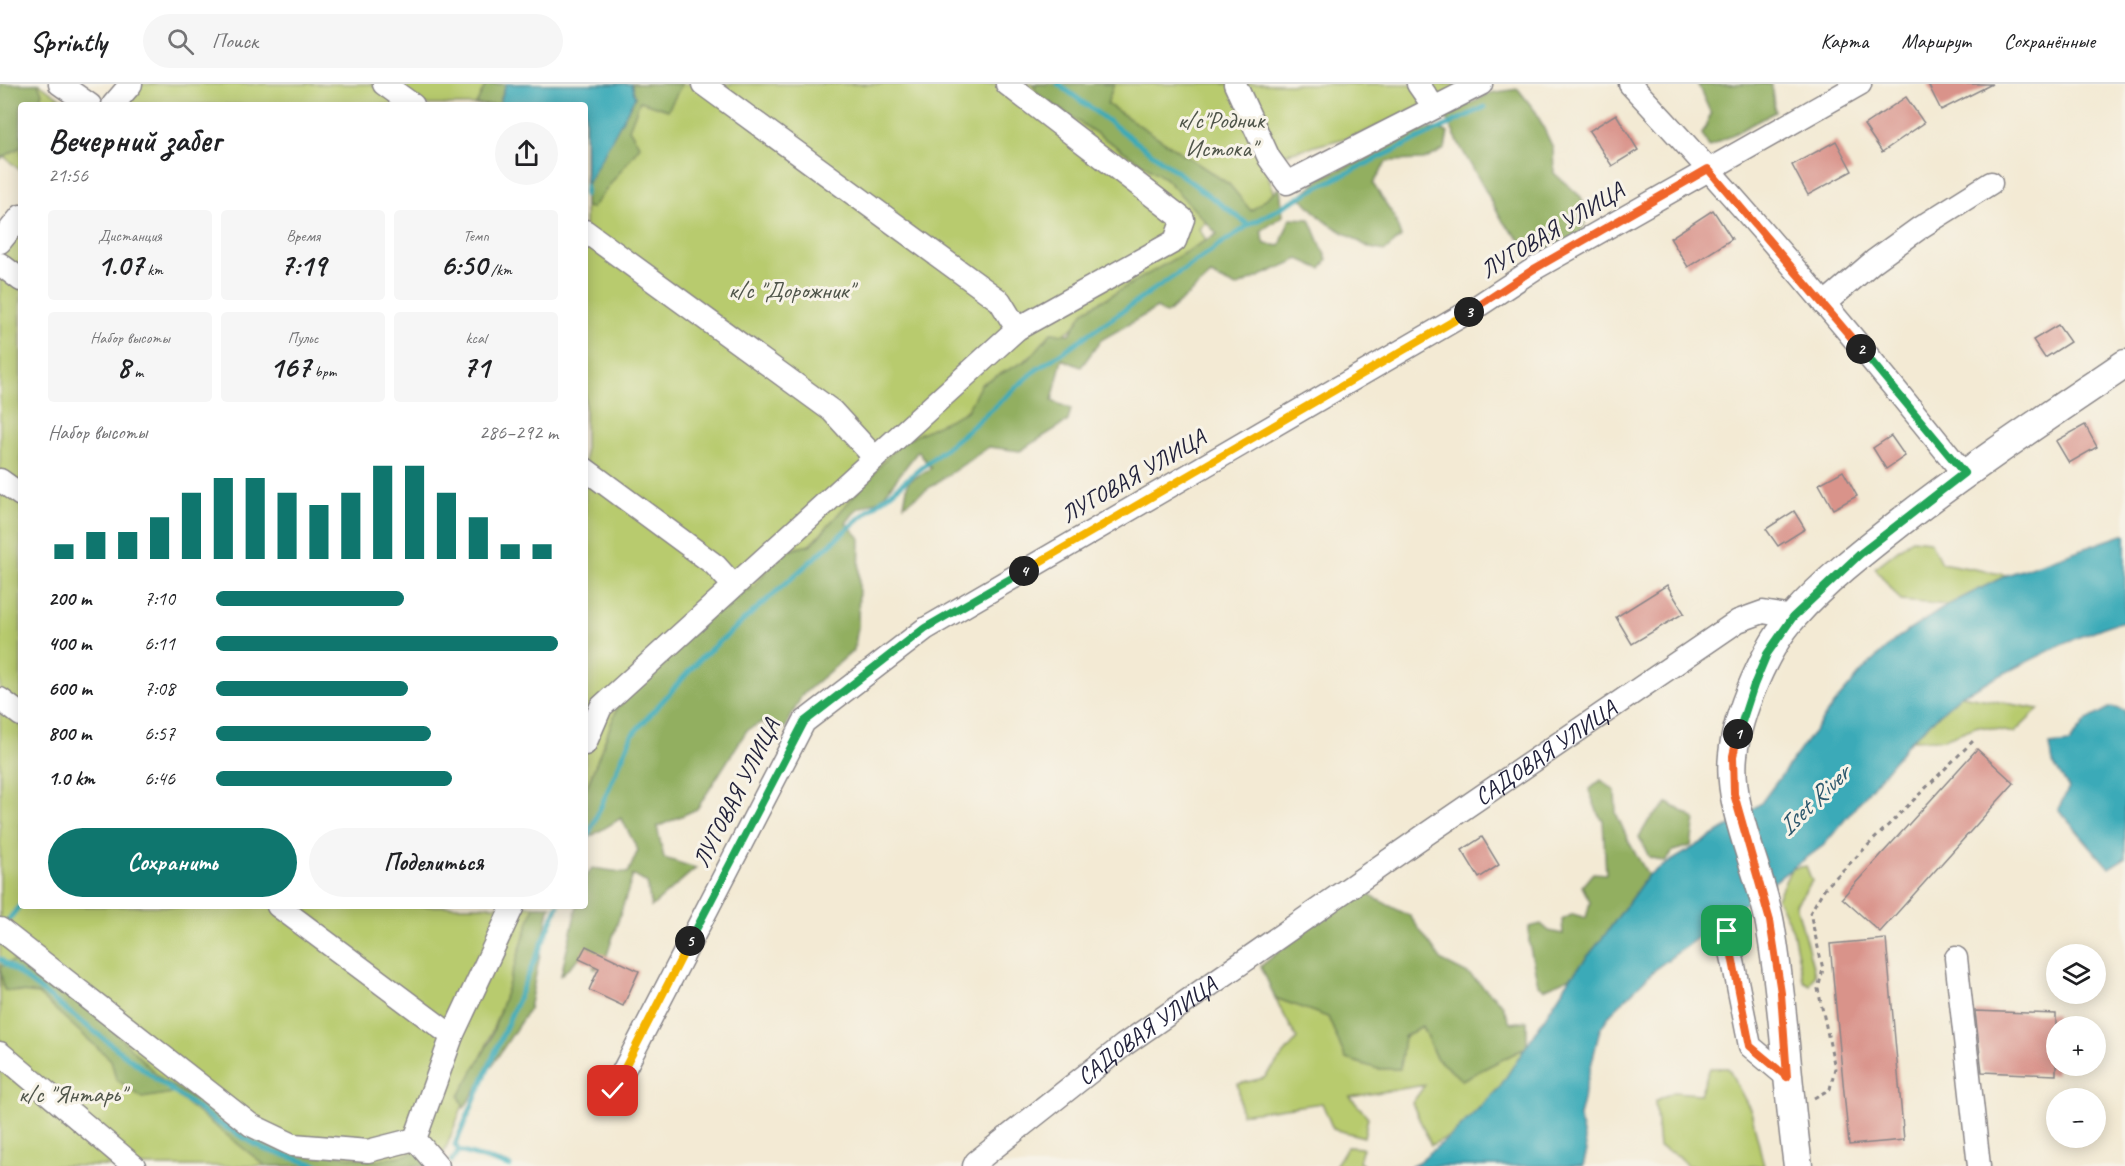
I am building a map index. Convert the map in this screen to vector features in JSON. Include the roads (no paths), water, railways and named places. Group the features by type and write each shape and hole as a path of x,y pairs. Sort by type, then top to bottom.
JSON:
{"main road":[{"path":"1798,1166 1790,1110 1781,993 1770,921 1734,794 1733,756 1740,724 1767,654 1793,617 1860,554 1964,473 2125,364"}],"street":[{"path":"60,84 86,102"},
{"path":"116,102 131,84"},
{"path":"384,84 409,102"},
{"path":"703,84 1000,301 1017,329"},
{"path":"588,728 593,701 734,586 1017,329 1175,241 1183,219 1007,84"},
{"path":"1235,84 1269,158 1287,183 1481,84"},
{"path":"1418,84 1434,107"},
{"path":"1630,84 1708,169 1824,304 1964,473"},
{"name":"ЛУГОВАЯ УЛИЦА","path":"613,1091 804,722 925,628 1475,308 1534,269 1860,84"},
{"path":"1824,304 1874,261 1921,227 1992,183"},
{"path":"0,242 18,220"},
{"path":"588,233 832,411 875,458"},
{"path":"0,264 18,278"},
{"path":"588,471 715,565 734,586"},
{"path":"0,480 18,493"},
{"name":"САДОВАЯ УЛИЦА","path":"974,1166 976,1162 1125,1045 1435,828 1738,621 1762,612 1793,617"},
{"path":"0,699 18,713"},
{"path":"282,909 452,1036"},
{"path":"415,1139 452,1036 512,909"},
{"path":"0,929 251,1125 293,1145 368,1150 415,1139"},
{"path":"1727,931 1750,1046 1787,1077"},
{"path":"1956,958 1979,1166"},
{"path":"0,1053 134,1166"},
{"path":"415,1139 438,1166"}],"water":[{"path":"506,84 631,84 635,97 588,182 588,102 500,102"},
{"name":"Iset River","path":"2125,534 2125,621 2069,641 1961,695 1911,740 1824,845 1658,967 1611,1013 1600,1029 1579,1116 1587,1151 1583,1166 1410,1166 1452,1135 1499,1088 1571,977 1605,935 1648,875 1724,829 1761,803 1834,704 1864,669 1897,638 1948,605 2007,575"},
{"path":"2111,707 2125,710 2125,858 2109,868 2058,809 2069,788 2053,763 2050,745 2069,743 2087,720"}],"waterway":[{"path":"1058,84 1249,225"},
{"path":"588,836 632,735 701,658 861,517 968,430 1036,370 1249,225 1318,187 1485,107"},
{"path":"6,923 18,908"},
{"path":"510,1166 459,1151 455,1145 557,909"},
{"path":"0,959 160,1082 218,1123 264,1149 320,1166"},
{"path":"452,1161 459,1151"}],"park label":[{"name":"к/с\"Родник Истока\"","path":"1221,134"},
{"name":"к/с \"Дорожник\"","path":"791,290"},
{"name":"к/с \"Янтарь\"","path":"72,1094"}]}
